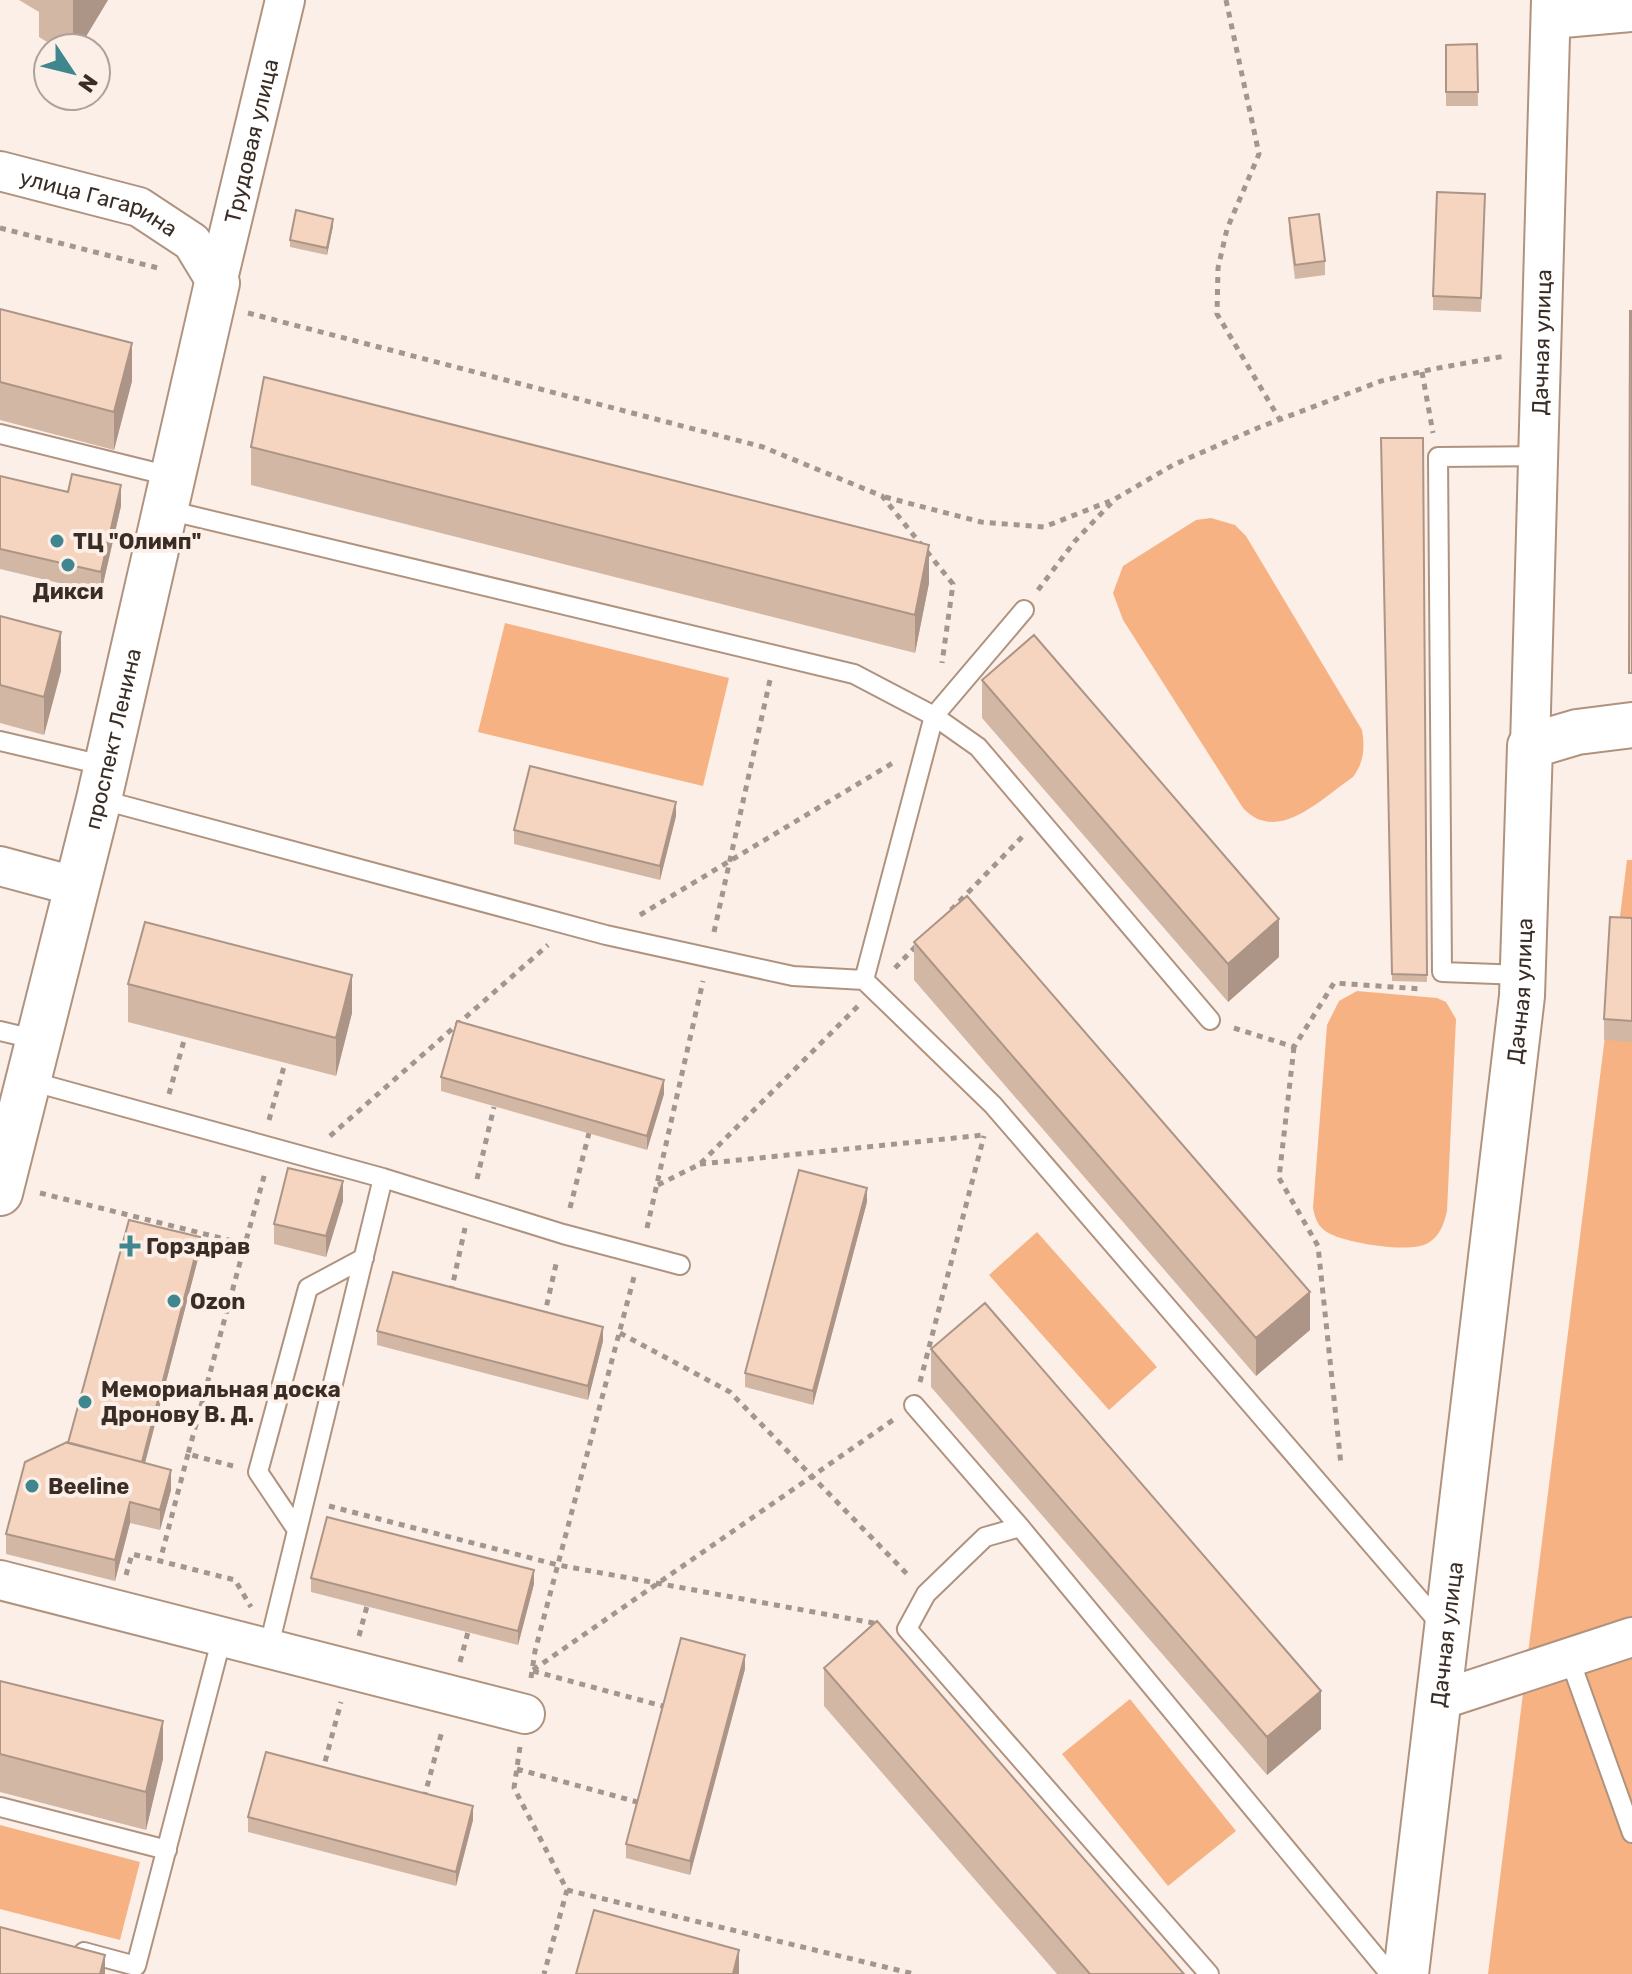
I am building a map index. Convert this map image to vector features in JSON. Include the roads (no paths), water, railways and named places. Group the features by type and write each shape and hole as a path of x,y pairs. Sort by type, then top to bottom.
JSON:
{"street":[{"name":"Трудовая улица","path":"217,283 285,0"},
{"path":"1552,10 1632,12"},
{"name":"Дачная улица","path":"1406,1974 1523,975 1552,10"},
{"name":"улица Гагарина","path":"0,171 139,207 192,242 217,283"},
{"name":"проспект Ленина","path":"1,1188 23,1051 78,887 171,494 217,283"},
{"path":"1530,746 1577,732 1632,725"},
{"path":"0,866 78,887"},
{"path":"0,1580 222,1637 270,1644 525,1714"},
{"path":"1440,1700 1632,1637"}],"lane":[{"path":"0,434 171,494 775,656 854,674 934,716 978,747 1210,1020"},
{"path":"1523,975 1442,972 1438,457 1539,456"},
{"path":"864,980 934,716 1024,610"},
{"path":"0,741 103,783 570,926 793,976 864,980 993,1105 1448,1632"},
{"path":"23,1051 162,1118 383,1178 640,1256 680,1265"},
{"path":"270,1644 383,1178"},
{"path":"297,1530 258,1472 308,1288 364,1258"},
{"path":"914,1405 1020,1527 1390,1974"},
{"path":"1020,1527 985,1537 926,1594 907,1629 1209,1974"},
{"path":"60,1946 136,1966 222,1637"},
{"path":"1569,1657 1632,1833"},
{"path":"0,1807 167,1850"}],"place":[{"name":"ТЦ \"Олимп\"","path":"57,541"},
{"name":"Дикси","path":"68,565"},
{"name":"Горздрав","path":"130,1246"},
{"name":"Ozon","path":"174,1301"},
{"name":"Мемориальная доска Дронову В. Д.","path":"85,1402"},
{"name":"Beeline","path":"32,1486"}]}
